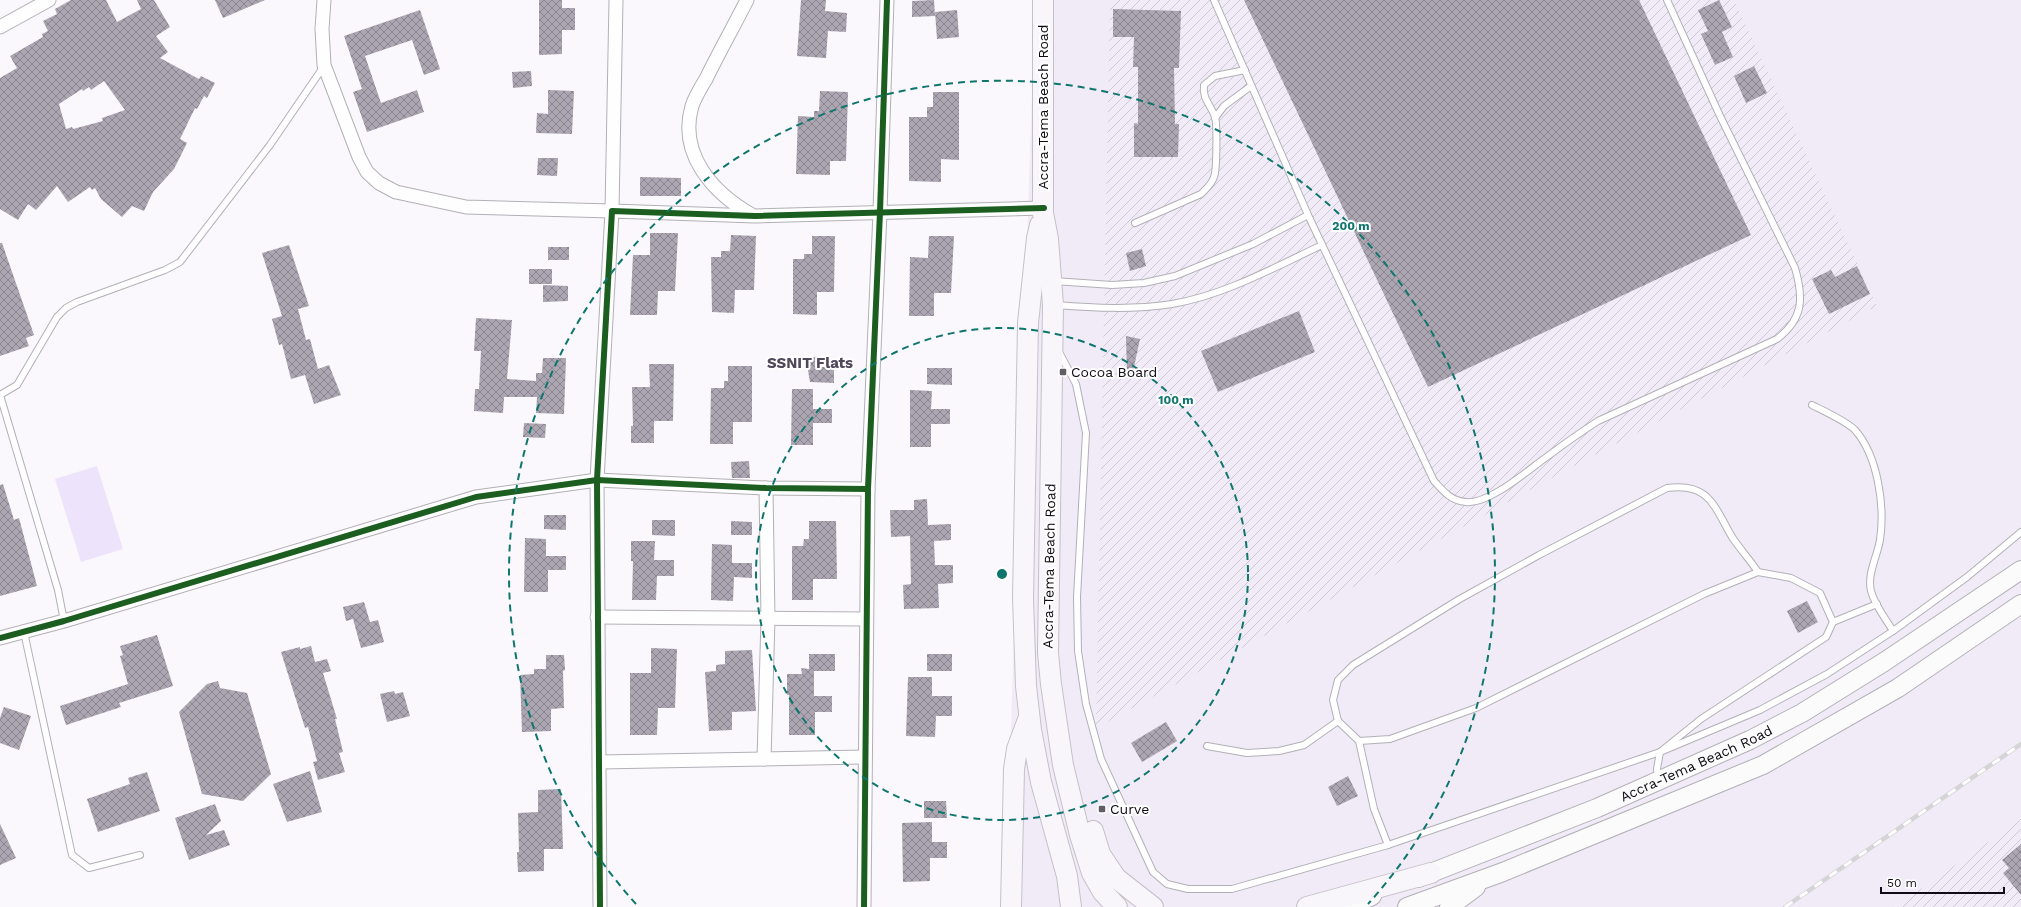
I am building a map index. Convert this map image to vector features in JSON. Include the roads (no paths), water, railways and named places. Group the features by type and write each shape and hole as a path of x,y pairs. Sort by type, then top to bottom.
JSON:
{"main road":[{"name":"Accra-Tema Beach Road","path":"1043,0 1044,211 1048,239 1053,305 1051,337 1048,653 1057,727 1080,835 1092,873 1103,892 1117,907"},
{"name":"Accra-Tema Beach Road","path":"1044,211 1036,238 1028,323 1023,598 1026,686 1029,717 1041,782 1067,876 1071,907"},
{"name":"Accra-Tema Beach Road","path":"1347,907 1658,781 1750,740 1802,713 1956,615 2021,570"},
{"path":"1406,907 1490,876 1668,805 1763,764 1816,736 1898,688 2021,604"},
{"path":"1011,907 1014,769 1019,742 1029,717"},
{"path":"1064,765 1078,790 1100,854 1116,878 1153,907"},
{"path":"1658,781 1668,805"},
{"path":"1307,907 1431,873"},
{"path":"1450,907 1490,876"}],"street":[{"path":"0,27 49,0"},
{"path":"324,0 322,29 324,65 359,157 367,172 379,183 396,192 466,207 755,216 880,212 1044,211"},
{"path":"600,907 597,480 612,211 616,0"},
{"path":"747,0 692,106 689,134 695,157 705,176 735,205 755,216"},
{"path":"864,907 864,757 868,489 880,212 887,0"},
{"path":"0,638 64,621 476,497 597,480 766,488 868,489"},
{"path":"764,759 768,619 766,488"},
{"path":"597,617 866,619"},
{"path":"600,762 864,757"}],"lane":[{"path":"1214,0 1308,215 1434,481 1449,497 1467,503 1487,497 1518,480 1598,421 1777,339 1797,320 1800,303 1800,285 1795,268 1720,116 1667,0"},
{"path":"64,621 58,590 0,395 17,385 57,317 66,308 77,302 165,270 180,262 270,145 324,65"},
{"path":"1135,223 1201,194 1209,186 1216,168 1215,118 1204,96 1204,85 1215,76 1245,70"},
{"path":"1215,118 1224,106 1251,86"},
{"path":"1051,281 1112,285 1144,283 1175,276 1254,244 1308,215"},
{"path":"1053,305 1109,309 1172,304 1202,296 1256,276 1322,245"},
{"path":"1051,337 1076,384 1086,433 1077,597 1078,651 1086,704 1101,758 1153,872 1167,884 1188,889 1232,889 1388,844 1660,752 1760,710 1827,674 1893,631 1967,576 2021,532"},
{"path":"1812,405 1854,428 1868,449 1878,483 1882,517 1880,541 1871,572 1871,590 1877,604 1893,631"},
{"path":"1388,844 1374,809 1359,741 1338,721 1333,700 1338,680 1353,665 1465,596 1539,555 1667,488 1684,486 1703,492 1718,510 1733,538 1758,572"},
{"path":"1359,741 1390,739 1476,708 1704,594 1758,572 1791,578 1820,594 1833,622"},
{"path":"1658,781 1657,769 1660,752 1701,719 1826,637 1833,622 1877,604"},
{"path":"24,632 72,855 89,868 140,855"},
{"path":"1207,746 1247,753 1278,751 1304,745 1338,721"}],"railway":[{"path":"1785,907 2021,744"}],"place":[{"name":"Cocoa Board","path":"1063,372"},
{"name":"Curve","path":"1102,809"}],"district":[{"name":"SSNIT Flats","path":"810,363"}]}
